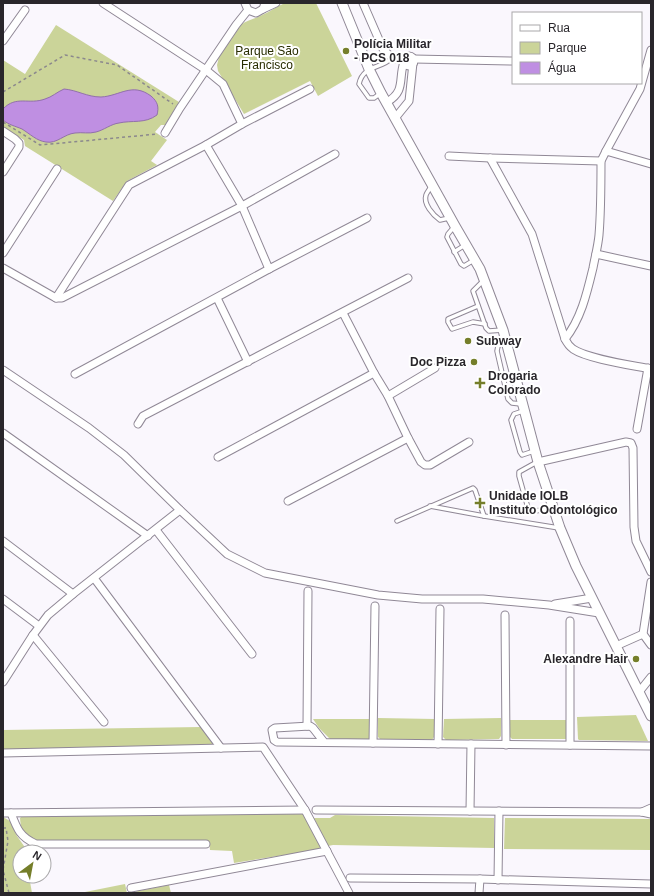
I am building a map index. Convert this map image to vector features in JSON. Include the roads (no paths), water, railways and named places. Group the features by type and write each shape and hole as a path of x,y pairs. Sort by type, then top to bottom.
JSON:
{"street":[{"path":"103,3 206,70 223,84 242,124"},
{"path":"245,3 248,10 256,13 264,6 276,3"},
{"path":"342,3 369,69 381,93 388,102 484,279 503,330 538,462 560,528 576,566 651,716"},
{"path":"363,3 383,49 392,58 404,61 407,66 413,61 512,61"},
{"path":"3,40 24,10"},
{"path":"165,133 236,25 248,10"},
{"path":"642,77 644,65 651,55"},
{"path":"388,102 393,99 400,90 404,61"},
{"path":"396,118 410,101 413,61"},
{"path":"565,339 578,318 586,296 596,254 599,235 601,161 640,89 641,84"},
{"path":"401,87 407,85 411,87"},
{"path":"56,298 126,188 133,182 206,145 242,124 310,89"},
{"path":"3,131 17,141 19,147 3,172"},
{"path":"206,145 242,206 269,269"},
{"path":"606,152 651,164"},
{"path":"3,268 56,298 59,299 68,296 242,206 335,154"},
{"path":"449,156 601,161"},
{"path":"490,158 532,234 565,339 572,348 585,355 650,369 637,428"},
{"path":"3,253 57,169"},
{"path":"74,374 367,218"},
{"path":"596,254 651,266"},
{"path":"138,424 143,416 408,278"},
{"path":"217,298 248,362"},
{"path":"343,313 388,396 421,462 425,465 430,465 469,442"},
{"path":"388,396 435,368"},
{"path":"3,370 89,428 124,455 227,554 265,573 378,595 422,599 483,599 549,605 599,613"},
{"path":"218,457 374,372"},
{"path":"3,433 148,536"},
{"path":"288,501 408,438"},
{"path":"538,462 626,442 631,443 633,448 634,527 636,541 651,572"},
{"path":"3,682 39,626 48,615 180,510"},
{"path":"156,530 252,654"},
{"path":"3,541 73,594"},
{"path":"94,578 221,748"},
{"path":"651,582 643,634 651,644"},
{"path":"307,726 308,591"},
{"path":"549,605 592,598"},
{"path":"3,599 39,626"},
{"path":"374,743 375,606"},
{"path":"438,744 440,609"},
{"path":"505,615 506,745"},
{"path":"570,622 570,745"},
{"path":"616,646 643,634"},
{"path":"33,635 104,722"},
{"path":"639,692 651,677"},
{"path":"324,742 313,728 307,726 275,728 272,732 274,740 277,742 651,746"},
{"path":"470,811 472,744"},
{"path":"3,753 263,747 304,810 349,893"},
{"path":"642,812 651,808"},
{"path":"7,813 304,810"},
{"path":"316,810 642,812 651,814"},
{"path":"498,880 499,812"},
{"path":"7,813 20,834 27,840 36,844 206,844"},
{"path":"131,888 327,851"},
{"path":"350,878 480,879 651,884"},
{"path":"479,893 480,879"}],"lane":[{"path":"381,93 374,98 369,98 360,84 360,78 369,69 384,64 392,58"},
{"path":"432,185 426,195 426,201 434,216 440,220 450,218"},
{"path":"455,226 447,237 461,264 464,266 475,260"},
{"path":"454,252 466,244"},
{"path":"484,279 472,291 489,331 503,330"},
{"path":"478,306 448,319 448,322 452,330 473,322 485,324"},
{"path":"505,340 498,346 497,351 508,399 512,404 523,408"},
{"path":"523,408 514,414 511,417 511,420 522,455 535,451"},
{"path":"538,462 519,472 528,508 534,511 554,509"},
{"path":"397,521 473,488 476,490 484,516"},
{"path":"430,506 560,528"}],"water":[{"path":"64,89 101,97 126,91 138,90 151,96 155,100 158,107 157,115 148,120 116,124 93,133 67,135 54,142 40,140 3,120 3,109 13,102 39,101"}],"place":[{"name":"Polícia Militar - PCS 018","path":"346,51"},
{"name":"Subway","path":"468,341"},
{"name":"Doc Pizza","path":"474,362"},
{"name":"Drogaria Colorado","path":"480,383"},
{"name":"Unidade IOLB Instituto Odontológico","path":"480,503"},
{"name":"Alexandre Hair","path":"636,659"}],"park label":[{"name":"Parque São Francisco","path":"267,58"}]}
